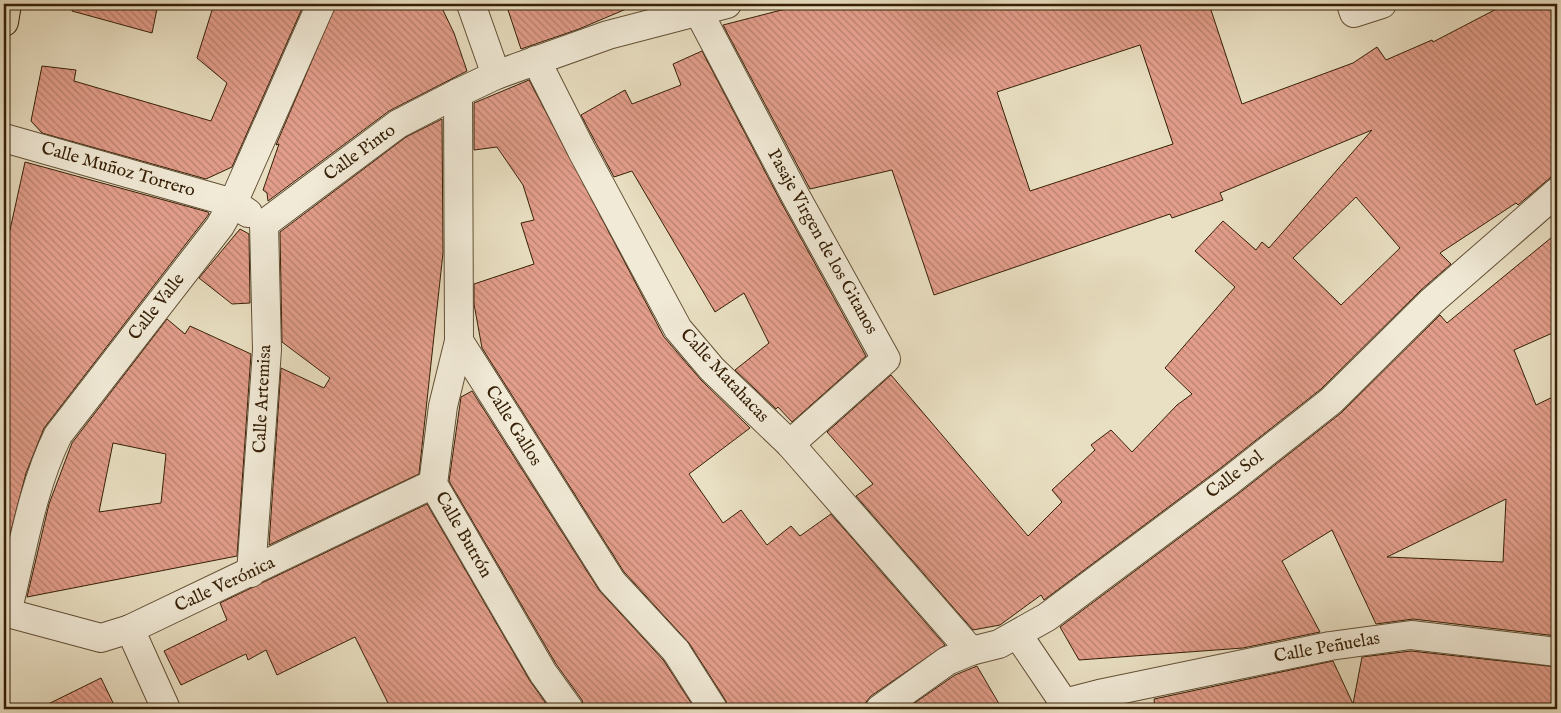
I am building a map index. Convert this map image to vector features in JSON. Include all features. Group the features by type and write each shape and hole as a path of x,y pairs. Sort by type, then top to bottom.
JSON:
{"main road":[{"path":"4,22 7,4"}],"street":[{"name":"Calle Valle","path":"6,612 37,489 47,457 58,435 220,226 233,203 321,4"},
{"path":"471,4 496,75"},
{"name":"Calle Pinto","path":"264,224 398,124 458,93 496,75 608,35 727,4"},
{"path":"1351,4 1354,13 1382,4"},
{"name":"Pasaje Virgen de los Gitanos","path":"698,11 795,195 886,359 790,444"},
{"name":"Calle Matahacas","path":"536,60 582,151 678,328 712,369 790,444 971,651"},
{"path":"458,93 460,341"},
{"name":"Calle Muñoz Torrero","path":"4,138 233,203"},
{"name":"Calle Sol","path":"880,709 947,661 971,651 999,644 1047,618 1228,482 1331,401 1432,301 1557,192"},
{"path":"233,203 264,224"},
{"name":"Calle Artemisa","path":"252,573 267,350 264,224"},
{"name":"Calle Butrón","path":"460,341 442,406 434,484 543,673 568,709"},
{"name":"Calle Gallos","path":"460,341 612,582 676,651 713,709"},
{"name":"Calle Verónica","path":"6,612 101,638 130,630 434,484"},
{"path":"130,630 166,709"},
{"path":"1018,635 1063,706"},
{"name":"Calle Peñuelas","path":"1063,706 1099,694 1330,646 1411,635 1557,652"}],"building":[{"path":"73,4 158,4 152,33 72,11"},
{"path":"214,4 304,4 232,167 206,179 42,133 31,121 42,66 76,70 74,81 211,121 227,83 197,58"},
{"path":"336,4 440,4 454,33 467,71 389,111 268,201 267,193 263,190 279,144 276,145"},
{"path":"506,4 638,4 579,29 521,49"},
{"path":"805,4 1209,4 1242,104 1353,63 1377,47 1386,60 1432,40 1433,42 1506,4 1557,4 1557,172 1518,205 1516,203 1440,253 1451,264 1421,290 1321,389 1218,470 1044,600 1041,595 1000,625 973,630 856,496 873,484 827,432 891,375 1028,536 1062,502 1052,490 1095,450 1091,445 1111,430 1132,452 1177,405 1192,394 1165,368 1235,287 1195,251 1223,221 1256,250 1262,242 1269,248 1372,130 1220,193 1223,200 1172,218 1170,214 934,295 892,170 810,189 723,25","holes":["1140,45 1173,144 1030,191 997,92","1356,197 1400,248 1341,305 1293,258"]},
{"path":"702,51 781,202 866,356 792,422 778,407 776,409 735,370 769,343 744,293 715,312 632,171 614,177 581,115 625,90 632,104 681,85 673,64"},
{"path":"529,80 664,337 701,380 750,428 689,474 723,523 741,510 767,545 791,526 800,536 831,514 945,645 871,696 866,702 865,709 728,709 726,701 689,643 624,572 482,348 474,304 474,284 534,264 521,223 534,220 523,185 497,147 474,150 474,103"},
{"path":"442,119 443,253 419,474 269,545 281,368 324,388 330,378 282,342 280,232 406,137"},
{"path":"25,162 208,212 209,214 44,428 26,473 4,558 4,257"},
{"path":"240,229 249,234 250,303 232,304 199,278"},
{"path":"1557,233 1557,331 1514,350 1536,405 1557,395 1557,636 1413,619 1376,624 1332,530 1282,561 1320,632 1243,648 1079,660 1060,627 1238,494 1341,413 1440,315 1447,323","holes":["1506,499 1503,562 1387,557"]},
{"path":"167,319 185,334 190,326 251,354 237,556 27,597 49,504 72,443","holes":["113,443 166,454 161,503 99,512"]},
{"path":"472,391 599,590 664,661 695,709 584,709 582,700 556,664 449,481 461,397"},
{"path":"427,504 530,681 550,709 391,709 355,637 277,675 266,650 248,660 246,654 181,685 164,651 227,620 220,603"},
{"path":"1411,651 1557,667 1557,705 1545,703 1544,709 1155,709 1154,699 1333,661 1353,704 1362,657"},
{"path":"977,666 1002,709 906,709 955,675"},
{"path":"101,678 116,709 38,709"}]}
